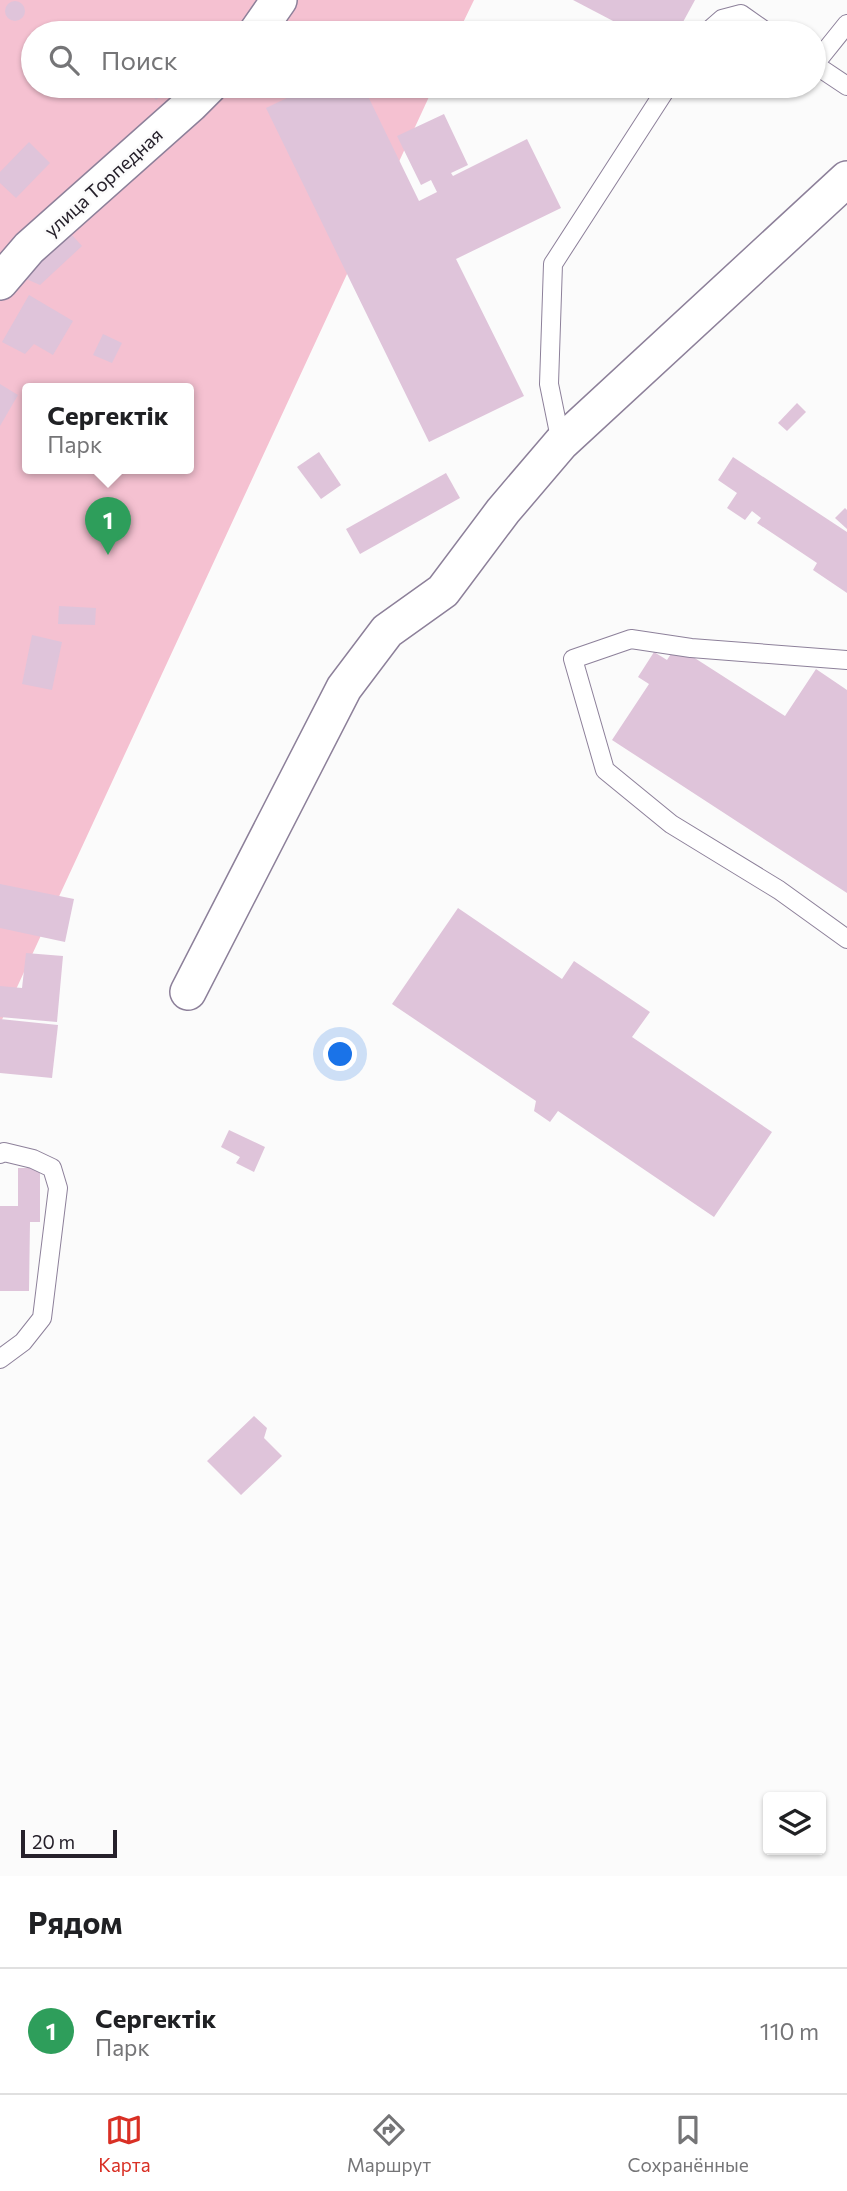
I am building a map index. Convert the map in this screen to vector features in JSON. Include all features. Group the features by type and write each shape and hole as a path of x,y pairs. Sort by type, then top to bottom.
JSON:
{"street":[{"path":"264,21 279,0"},
{"name":"улица Торпедная","path":"0,282 29,248 197,98"},
{"path":"188,992 344,688 387,631 443,591 503,511 561,443 847,178"}],"lane":[{"path":"720,21 741,14 751,21"},
{"path":"826,50 847,24"},
{"path":"826,73 847,86"},
{"path":"561,443 549,384 553,264 660,98"},
{"path":"847,660 691,648 631,639 573,659 605,770 671,824 779,890 847,939"},
{"path":"0,1154 4,1152 33,1159 52,1168 58,1188 41,1318 23,1342 0,1359"}],"shaded area":[{"path":"0,0 474,0 464,21 21,21 21,98 428,98 0,1024"}],"building":[{"path":"573,0 695,0 684,21 613,21"},
{"path":"15,1 22,4 25,11 22,18 15,21 8,18 5,11 8,4"},
{"path":"287,98 369,98 419,201 437,192 431,180 421,185 397,136 444,114 468,165 451,173 453,176 527,139 561,208 456,259 524,396 429,442 266,108"},
{"path":"29,142 50,163 16,198 0,183 0,172"},
{"path":"71,234 82,246 40,285 24,278"},
{"path":"29,295 73,321 53,355 34,344 25,354 2,342"},
{"path":"103,334 122,343 112,363 93,355"},
{"path":"0,384 18,395 0,426"},
{"path":"797,403 806,412 787,431 778,423"},
{"path":"319,452 341,485 321,499 297,467"},
{"path":"733,457 847,532 847,593 813,570 817,563 757,523 761,518 752,511 745,520 727,508 737,493 718,480"},
{"path":"446,473 460,498 360,554 346,529"},
{"path":"845,508 847,510 847,529 835,518"},
{"path":"59,606 96,608 95,625 58,624"},
{"path":"32,635 62,642 52,690 22,684"},
{"path":"676,646 785,716 816,669 847,690 847,893 612,740 649,684 638,677 654,652 667,660"},
{"path":"0,884 74,899 65,942 0,928"},
{"path":"458,908 562,979 574,961 650,1012 632,1037 772,1132 714,1217 558,1111 550,1122 534,1111 536,1101 392,1004"},
{"path":"26,953 63,956 57,1022 0,1017 0,986 22,988"},
{"path":"0,1019 58,1025 52,1078 0,1073"},
{"path":"229,1130 265,1147 254,1172 236,1163 240,1157 221,1147"},
{"path":"18,1168 40,1168 40,1222 30,1222 29,1291 0,1291 0,1206 18,1206"},
{"path":"254,1416 267,1428 264,1438 282,1456 241,1495 207,1461"}],"place":[{"name":"Сергектік","path":"108,555"}]}
